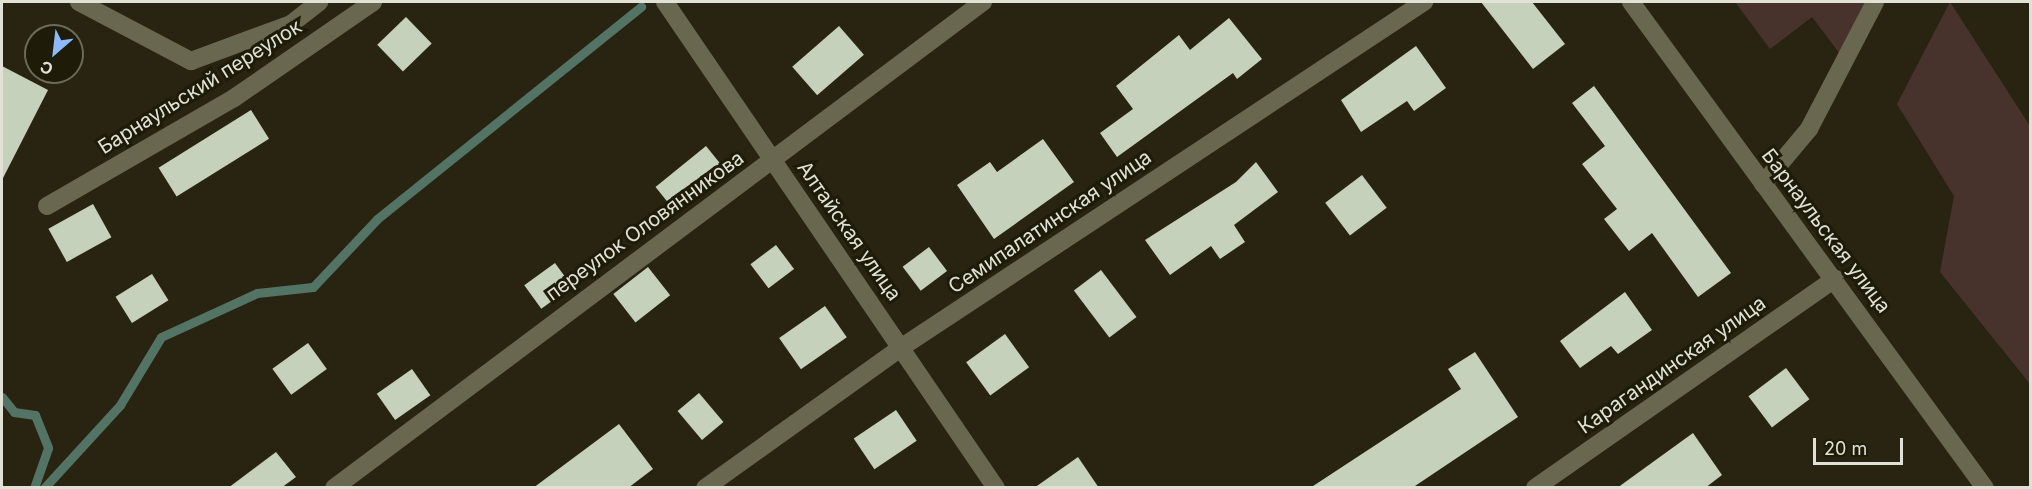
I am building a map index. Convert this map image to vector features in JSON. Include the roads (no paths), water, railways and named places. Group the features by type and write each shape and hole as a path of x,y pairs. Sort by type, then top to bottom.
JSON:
{"street":[{"path":"79,2 190,61 291,24 319,2"},
{"name":"Барнаульский переулок","path":"47,206 234,98 373,2"},
{"name":"Алтайская улица","path":"665,2 996,488"},
{"name":"переулок Оловянникова","path":"334,488 668,233 773,161 983,2"},
{"name":"Семипалатинская улица","path":"705,488 902,347 1424,2"},
{"name":"Барнаульская улица","path":"1631,2 1835,279 1985,488"},
{"path":"1763,184 1809,129 1875,2"},
{"name":"Карагандинская улица","path":"1535,488 1835,279"}],"waterway":[{"path":"44,488 120,405 161,337 257,293 313,287 377,219 641,7"},
{"path":"2,397 14,412 35,415 48,448 34,488"}]}
